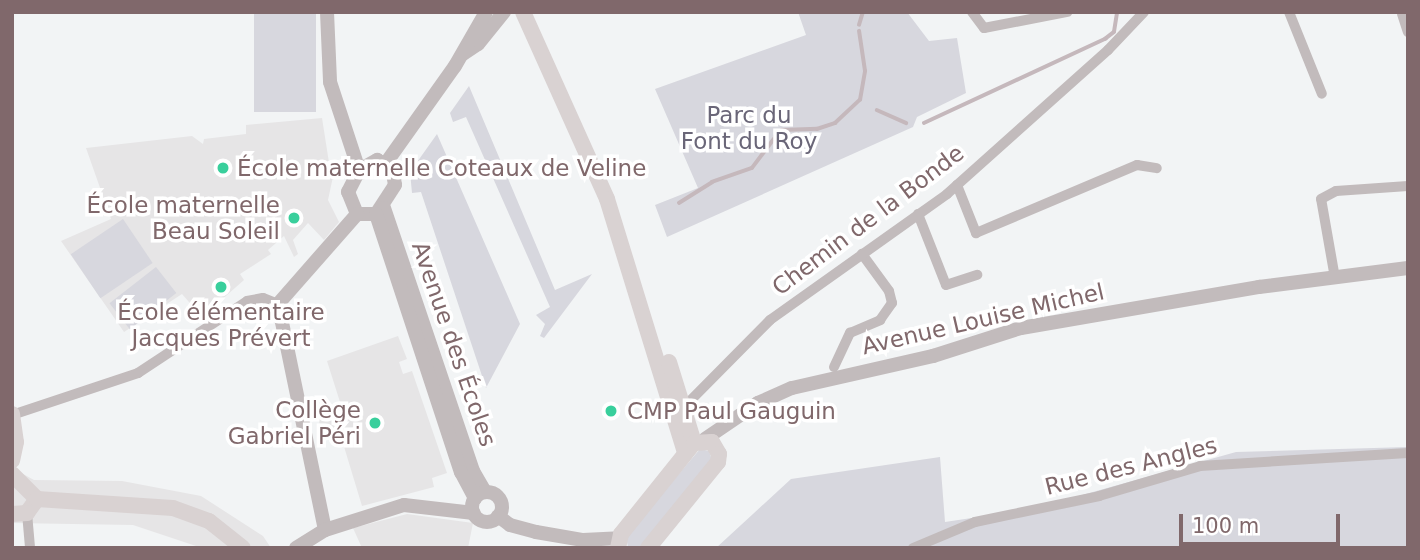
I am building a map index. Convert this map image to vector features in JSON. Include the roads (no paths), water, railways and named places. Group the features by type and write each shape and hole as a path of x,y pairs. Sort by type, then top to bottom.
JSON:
{"main road":[{"path":"523,12 607,199 695,445 719,454 718,462 651,546"},
{"path":"536,12 615,195 695,445"},
{"path":"12,414 16,442 12,461"},
{"path":"617,544 695,445"},
{"path":"12,474 37,499 173,508 209,521 243,548"},
{"path":"20,513 37,499"}],"street":[{"path":"327,12 330,82 359,170"},
{"path":"386,163 463,54 486,12"},
{"path":"463,54 478,44 503,12"},
{"path":"972,12 984,28 1068,12"},
{"name":"Chemin de la Bonde","path":"683,408 770,320 957,185 1108,50 1144,12"},
{"path":"1289,12 1322,94"},
{"path":"1402,13 1408,32"},
{"path":"357,214 348,192 359,170 368,162 386,163"},
{"path":"278,304 357,214 380,211 395,185 386,163"},
{"path":"957,185 976,233 1137,165 1157,168"},
{"path":"1334,274 1321,199 1336,191 1408,186"},
{"name":"Avenue des Écoles","path":"380,211 461,472 480,495 501,502 498,516"},
{"path":"918,214 946,285 977,275"},
{"path":"834,367 850,333 880,320 892,303 889,292 862,254"},
{"name":"Avenue Louise Michel","path":"695,445 758,403 812,381 933,356 1061,319 1334,274 1408,268"},
{"path":"12,414 138,373 247,301 263,298 278,304"},
{"path":"278,304 325,530"},
{"path":"719,454 727,424"},
{"name":"Rue des Angles","path":"913,548 975,522 1072,502 1200,467 1408,453"},
{"path":"474,513 480,495"},
{"path":"296,548 325,530 404,505 474,513 488,521 498,516 510,525 536,532 600,539 617,544"},
{"path":"20,513 30,548"}],"waterway":[{"path":"859,25 863,12"},
{"path":"924,123 1105,39 1114,32 1117,12"},
{"path":"775,136 782,130 817,129 835,123 860,100 865,71 859,31"},
{"path":"877,110 906,123"},
{"path":"679,203 712,182 752,168 774,139"}],"place":[{"name":"École maternelle Coteaux de Veline","path":"223,168"},
{"name":"École maternelle Beau Soleil","path":"294,218"},
{"name":"École élémentaire Jacques Prévert","path":"221,287"},
{"name":"CMP Paul Gauguin","path":"611,411"},
{"name":"Collège Gabriel Péri","path":"375,423"}],"park label":[{"name":"Parc du Font du Roy","path":"749,128"}]}
